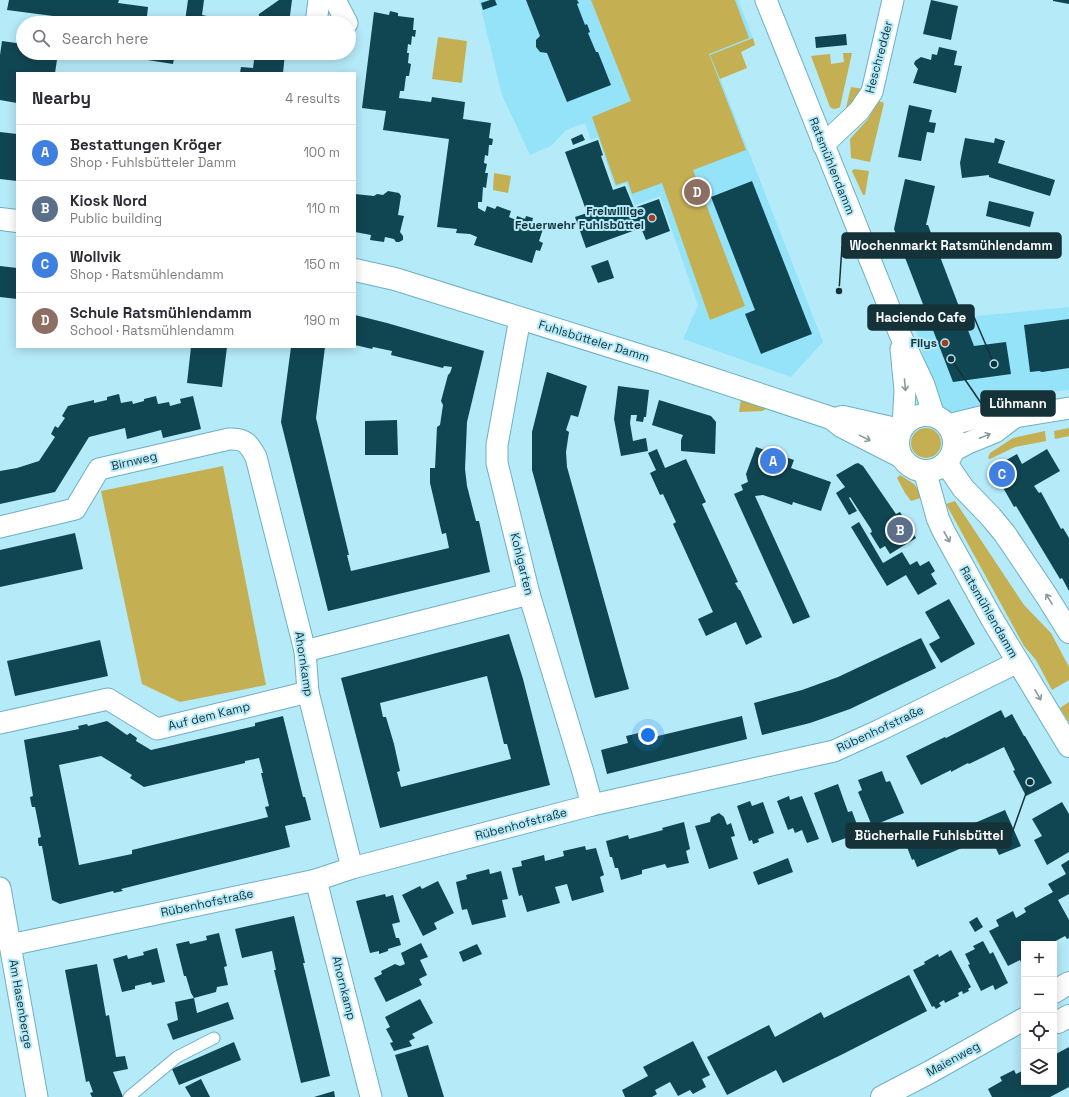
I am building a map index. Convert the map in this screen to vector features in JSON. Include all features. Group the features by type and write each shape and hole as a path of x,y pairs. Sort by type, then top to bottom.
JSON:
{"street":[{"path":"317,16 319,0"},
{"path":"335,0 343,16"},
{"name":"Ratsmühlendamm","path":"766,0 899,332 941,420 953,433 954,438 950,457"},
{"name":"Heschredder","path":"823,144 859,111 872,92 893,0"},
{"path":"0,219 16,221"},
{"name":"Fuhlsbütteler Damm","path":"356,270 395,278 667,364 831,418 841,426 900,456"},
{"name":"Kohlgarten","path":"520,318 497,445 497,463 529,594 592,805"},
{"name":"Ratsmühlendamm","path":"899,332 905,390 902,428 898,438 900,456"},
{"path":"902,428 909,420 925,414 941,420 989,415 1015,417 1069,408"},
{"name":"Fuhlsbütteler Damm","path":"831,418 843,417 902,428"},
{"path":"900,456 910,467 925,472 932,471 940,468 950,457 968,443 995,432 1015,417"},
{"name":"Birnweg","path":"0,527 74,509 99,469 229,439 237,438 244,441"},
{"name":"Ahornkamp","path":"244,441 251,447 256,457 305,651 308,692 352,868"},
{"path":"950,457 963,488 1005,534 1046,594 1069,632"},
{"name":"Ratsmühlendamm","path":"925,472 938,519 944,532 992,619 1069,746"},
{"path":"305,651 529,594"},
{"name":"Rübenhofstraße","path":"10,945 316,880 352,868 592,805 834,750 887,727 1018,662"},
{"name":"Auf dem Kamp","path":"0,723 108,699 157,729 308,692"},
{"name":"Ahornkamp","path":"316,880 371,1097"},
{"name":"Am Hasenberge","path":"0,888 37,1097"},
{"path":"1057,990 1069,983"},
{"path":"1057,1022 1069,1016"},
{"name":"Maienweg","path":"882,1097 1021,1021"}],"lane":[{"path":"129,1097 177,1057 214,1038"}],"shaded area":[{"path":"479,0 738,0 753,38 711,55 823,342 791,377 683,339 698,305 660,196 635,205 626,183 615,187 598,137 591,140 585,123 566,130 551,146 530,155 502,95"},
{"path":"591,0 735,0 749,38 709,54 746,150 693,170 745,306 710,320 662,183 632,194 628,181 616,185 592,117 631,101"},
{"path":"438,37 467,41 462,83 432,79"},
{"path":"753,38 755,45 741,52 747,68 720,79 710,55"},
{"path":"843,53 852,53 840,107 834,109 830,107 811,56 830,54 831,64 844,62"},
{"path":"851,87 864,89 845,112"},
{"path":"879,101 884,103 870,162 851,158 850,139 868,119"},
{"path":"854,169 869,171 865,195 863,195 852,171"},
{"path":"494,173 511,176 508,193 493,190"},
{"path":"1069,307 1069,390 1051,392 1046,399 971,415 963,415 952,412 939,405 936,400 914,322"},
{"path":"741,399 768,408 762,411 739,412"},
{"path":"926,428 937,432 941,443 937,454 926,458 915,454 911,443 915,432"},
{"path":"1069,428 1069,436 1055,439 1054,431"},
{"path":"1045,431 1046,441 1015,447 990,459 988,458 990,453 1013,438"},
{"path":"223,466 266,685 180,702 142,684 101,491"},
{"path":"900,475 914,484 924,497 911,501 897,478"},
{"path":"955,501 1024,605 1051,633 1069,667 1069,680 1052,690 1036,660 1024,646 946,504"},
{"path":"1069,702 1069,722 1060,708"}],"building":[{"path":"9,0 119,0 118,3 148,7 147,16 53,16 7,10"},
{"path":"188,0 204,0 202,15 207,16 186,16"},
{"path":"279,0 292,0 290,16 259,16 259,14"},
{"path":"495,0 497,5 483,10 481,3"},
{"path":"526,0 577,0 579,3 577,4 585,25 587,24 590,32 588,33 596,52 598,52 611,85 567,102 547,53 540,52 536,47 536,40 540,36"},
{"path":"931,0 958,6 951,40 923,34"},
{"path":"1069,0 1069,4 1053,1"},
{"path":"390,11 398,13 398,16 414,18 413,30 416,30 415,37 412,36 411,45 408,44 408,63 411,64 409,76 406,76 404,91 400,91 399,98 431,102 432,97 465,102 463,119 491,123 489,138 493,139 492,145 489,145 488,156 485,155 484,163 487,164 485,173 488,173 486,188 483,187 482,202 478,202 478,208 485,212 487,206 495,209 497,206 511,211 509,217 516,220 517,216 525,219 526,216 533,218 532,222 544,226 539,241 543,243 540,251 536,250 532,263 474,245 477,237 470,234 456,233 457,229 437,227 449,139 383,130 386,111 362,108 374,12 389,15"},
{"path":"846,34 847,45 816,48 815,37"},
{"path":"2,41 16,43 16,60 57,60 55,72 16,72 16,103 0,100 0,55"},
{"path":"939,47 957,51 954,65 962,66 956,93 913,83 918,69 914,64 915,61 921,57 931,60 932,54 937,55"},
{"path":"147,60 174,60 173,64"},
{"path":"254,60 284,60 283,72 240,72 241,67 253,68"},
{"path":"909,105 932,110 929,122 936,123 934,133 927,132 921,161 898,157"},
{"path":"0,132 16,134 16,181 0,179"},
{"path":"582,134 585,140 573,145 571,139"},
{"path":"965,138 994,143 995,138 1005,141 998,163 1055,180 1050,196 989,177 989,175 962,178 960,163"},
{"path":"598,140 603,155 601,156 613,190 625,186 634,208 659,199 670,231 646,240 641,228 586,248 575,217 587,213 565,152"},
{"path":"905,179 935,186 926,225 928,225 974,346 1006,342 1011,374 953,382 894,229"},
{"path":"752,181 812,334 761,354 745,314 755,310 711,197"},
{"path":"388,191 399,193 401,196 398,215 404,216 400,232 403,236 403,240 399,242 385,237 384,242 370,240 371,235 356,232 356,194 374,196 377,194 383,195"},
{"path":"989,201 1034,212 1030,227 986,216"},
{"path":"608,260 614,278 598,283 591,266"},
{"path":"0,266 16,268 16,299 0,297"},
{"path":"356,315 484,351 467,422 465,469 467,486 476,521 479,521 490,572 328,611 281,422 291,348 325,348 316,418 349,555 347,555 351,571 449,548 446,533 442,534 430,483 430,468 435,468 437,427 440,425 443,405 441,401 448,375 452,367 444,366 443,368 391,355 392,351 373,347 372,349 356,345"},
{"path":"1069,319 1069,368 1042,372 1030,372 1024,325"},
{"path":"191,348 227,348 222,387 187,383"},
{"path":"547,372 587,386 578,417 571,415 566,430 569,432 566,452 567,467 629,689 595,698 532,470 532,432"},
{"path":"618,386 649,390 646,417 644,417 643,422 636,421 637,415 631,415 630,423 633,441 646,438 648,451 621,456 614,419"},
{"path":"119,394 121,403 132,401 133,404 156,396 158,404 169,402 170,406 181,403 180,399 193,396 201,429 163,438 161,430 127,439 125,428 89,437 55,492 0,504 0,471 17,468 39,461 55,437 51,434 55,426 58,428 65,418 62,416 68,406 94,400 94,403 107,400 107,397"},
{"path":"659,400 711,416 716,422 715,454 681,451 681,440 683,435 652,425"},
{"path":"397,420 398,455 365,455 365,421"},
{"path":"756,447 794,460 791,468 831,482 821,511 793,502 792,505 763,495 755,496 810,617 793,624 734,494 743,490 741,485 748,482 746,474"},
{"path":"657,449 665,468 686,459 706,502 702,504 738,582 735,583 740,590 762,637 746,645 736,622 706,636 698,619 713,612 673,524 676,522 663,494 660,495 650,473 656,470 648,453"},
{"path":"1047,449 1060,471 1034,486 1039,493 1041,492 1061,529 1063,528 1069,538 1069,591 1062,578 1060,579 1016,506 1014,507 992,468 1017,454 1022,464"},
{"path":"858,463 863,466 896,514 900,512 916,538 890,554 885,546 880,549 870,533 872,532 871,529 850,497 849,498 857,511 849,515 836,493 845,487 836,475"},
{"path":"859,522 883,563 902,552 910,565 917,561 920,566 929,561 935,571 931,574 937,584 918,595 906,575 887,586 851,527"},
{"path":"75,533 83,569 0,587 0,550"},
{"path":"949,599 975,644 941,663 929,644 940,638 925,612"},
{"path":"509,634 523,679 550,785 380,828 341,678","holes":["487,676 504,744 507,744 511,759 401,787 397,772 400,771 394,744 386,717 383,717 380,703"]},
{"path":"921,638 936,668 850,709 810,723 762,735 754,703 802,690 838,677"},
{"path":"100,640 108,676 15,696 7,661"},
{"path":"1001,710 1005,718 1012,714 1052,783 1026,796 1013,771 1015,770 1004,747 921,785 906,756 945,737 946,738"},
{"path":"283,716 303,797 305,797 311,820 285,826 290,847 121,889 123,891 114,893 113,891 60,904 52,900 42,846 39,846 38,842 38,838 41,837 35,807 32,807 31,803 30,797 33,796 24,740 79,729 78,726 87,724 88,726 107,721 127,735 130,733 137,738 136,741 151,750 255,726 255,723","holes":["101,756 132,775 130,778 144,787 245,763 245,761 259,758 269,806 265,807 268,817 132,850 132,854 79,865 59,765"]},
{"path":"742,716 747,739 607,774 601,750 628,743 626,736 639,733 641,740"},
{"path":"882,771 886,782 890,781 904,813 872,826 858,792 862,790 858,780"},
{"path":"838,784 848,812 852,811 860,833 832,843 814,793"},
{"path":"789,796 790,800 802,796 819,839 807,843 802,830 795,833 793,828 788,830 777,801"},
{"path":"750,801 752,806 763,802 774,833 758,839 759,842 753,844 752,840 749,841 737,806"},
{"path":"1062,802 1069,814 1069,852 1047,865 1034,840 1042,836 1032,819"},
{"path":"1005,810 1021,846 999,855 990,836 917,867 914,859 912,860 907,847 909,846 905,837 912,834 918,846 925,843 922,837 932,833 935,840"},
{"path":"719,813 724,817 727,825 731,823 735,836 731,837 738,859 709,869 695,826 710,822 711,817"},
{"path":"684,822 690,849 686,851 689,863 667,868 665,864 642,870 642,874 621,880 618,868 615,868 612,857 610,857 606,841 628,835 629,839 663,830 662,828"},
{"path":"585,846 586,850 596,848 604,875 600,877 604,892 572,901 567,884 555,887 560,903 527,912 522,895 519,896 512,868 522,866 521,861 544,855 545,861 564,856 563,851"},
{"path":"788,858 793,872 758,885 753,872"},
{"path":"1069,860 1069,894 1058,900 1069,920 1069,938 1067,939 1065,936 1056,941 1021,941 1021,962 1020,960 1008,966 989,931 999,926 996,920 1013,911 1016,918 1026,912 1024,908 1053,892 1048,884 1066,874 1061,865"},
{"path":"489,869 490,874 501,871 508,899 502,900 506,917 472,925 467,909 462,910 456,882 467,879 466,875"},
{"path":"438,881 454,913 434,923 437,929 423,936 402,895 420,886 422,889"},
{"path":"385,894 386,897 393,895 400,922 392,924 396,938 399,938 401,945 388,949 388,951 379,954 379,951 370,953 356,901"},
{"path":"294,916 305,963 303,963 330,1076 301,1083 274,970 276,970 272,951 242,958 235,929"},
{"path":"977,917 983,927 975,932 969,922"},
{"path":"219,933 227,966 224,967 228,985 217,987 216,992 194,998 186,976 184,976 176,944 189,941 190,944 207,940 206,936"},
{"path":"983,941 990,954 993,952 1008,983 995,990 993,985 981,991 968,965 970,964 965,954 975,949 973,946"},
{"path":"421,943 428,957 420,960 427,975 419,979 422,985 386,1002 374,978 382,974 381,971 395,964 400,966 405,964 401,953"},
{"path":"477,944 482,954 463,962 459,952"},
{"path":"157,948 165,982 152,985 151,982 135,986 135,989 122,992 113,959 127,955 128,959 144,955 143,952"},
{"path":"951,950 971,987 968,989 969,991 963,994 962,991 958,993 959,996 945,1003 944,1000 939,1003 941,1006 936,1009 934,1006 932,1007 913,970 925,964 924,962 938,954 939,957"},
{"path":"97,964 106,1016 109,1015 116,1057 125,1056 128,1069 113,1072 123,1097 92,1097 90,1093 93,1092 89,1081 86,1082 65,970"},
{"path":"909,975 927,1011 783,1083 776,1070 727,1095 707,1057 769,1025 775,1037 821,1012 824,1018"},
{"path":"194,998 197,1013 228,1002 234,1019 173,1040 167,1024 178,1020 175,1002"},
{"path":"420,999 433,1023 412,1034 415,1038 409,1041 412,1046 394,1051 390,1043 393,1042 386,1029 390,1027 385,1017"},
{"path":"693,1041 710,1075 702,1079 706,1087 693,1094 690,1090 678,1096 670,1082 655,1090 657,1094 652,1097 625,1097 622,1090 648,1076 643,1067"},
{"path":"234,1042 241,1060 179,1085 172,1069"},
{"path":"428,1045 444,1097 408,1097 395,1055"},
{"path":"1069,1047 1069,1087 1050,1097 992,1097 988,1089 1002,1081 1000,1077 1014,1070 1016,1074 1021,1072 1021,1085 1057,1085 1057,1053"},
{"path":"201,1079 210,1097 191,1097 185,1087"},
{"path":"334,1091 335,1097 314,1097"}],"place":[{"name":"Schule Ratsmühlendamm","path":"697,192"},
{"name":"Freiwillige Feuerwehr Fuhlsbüttel","path":"652,218"},
{"name":"Wochenmarkt Ratsmühlendamm","path":"839,291"},
{"name":"Filys","path":"945,343"},
{"name":"Lühmann","path":"951,359"},
{"name":"Haciendo Cafe","path":"994,364"},
{"name":"Bestattungen Kröger","path":"773,461"},
{"name":"Wollvik","path":"1002,474"},
{"name":"Kiosk Nord","path":"900,530"},
{"name":"Bücherhalle Fuhlsbüttel","path":"1030,782"}]}
